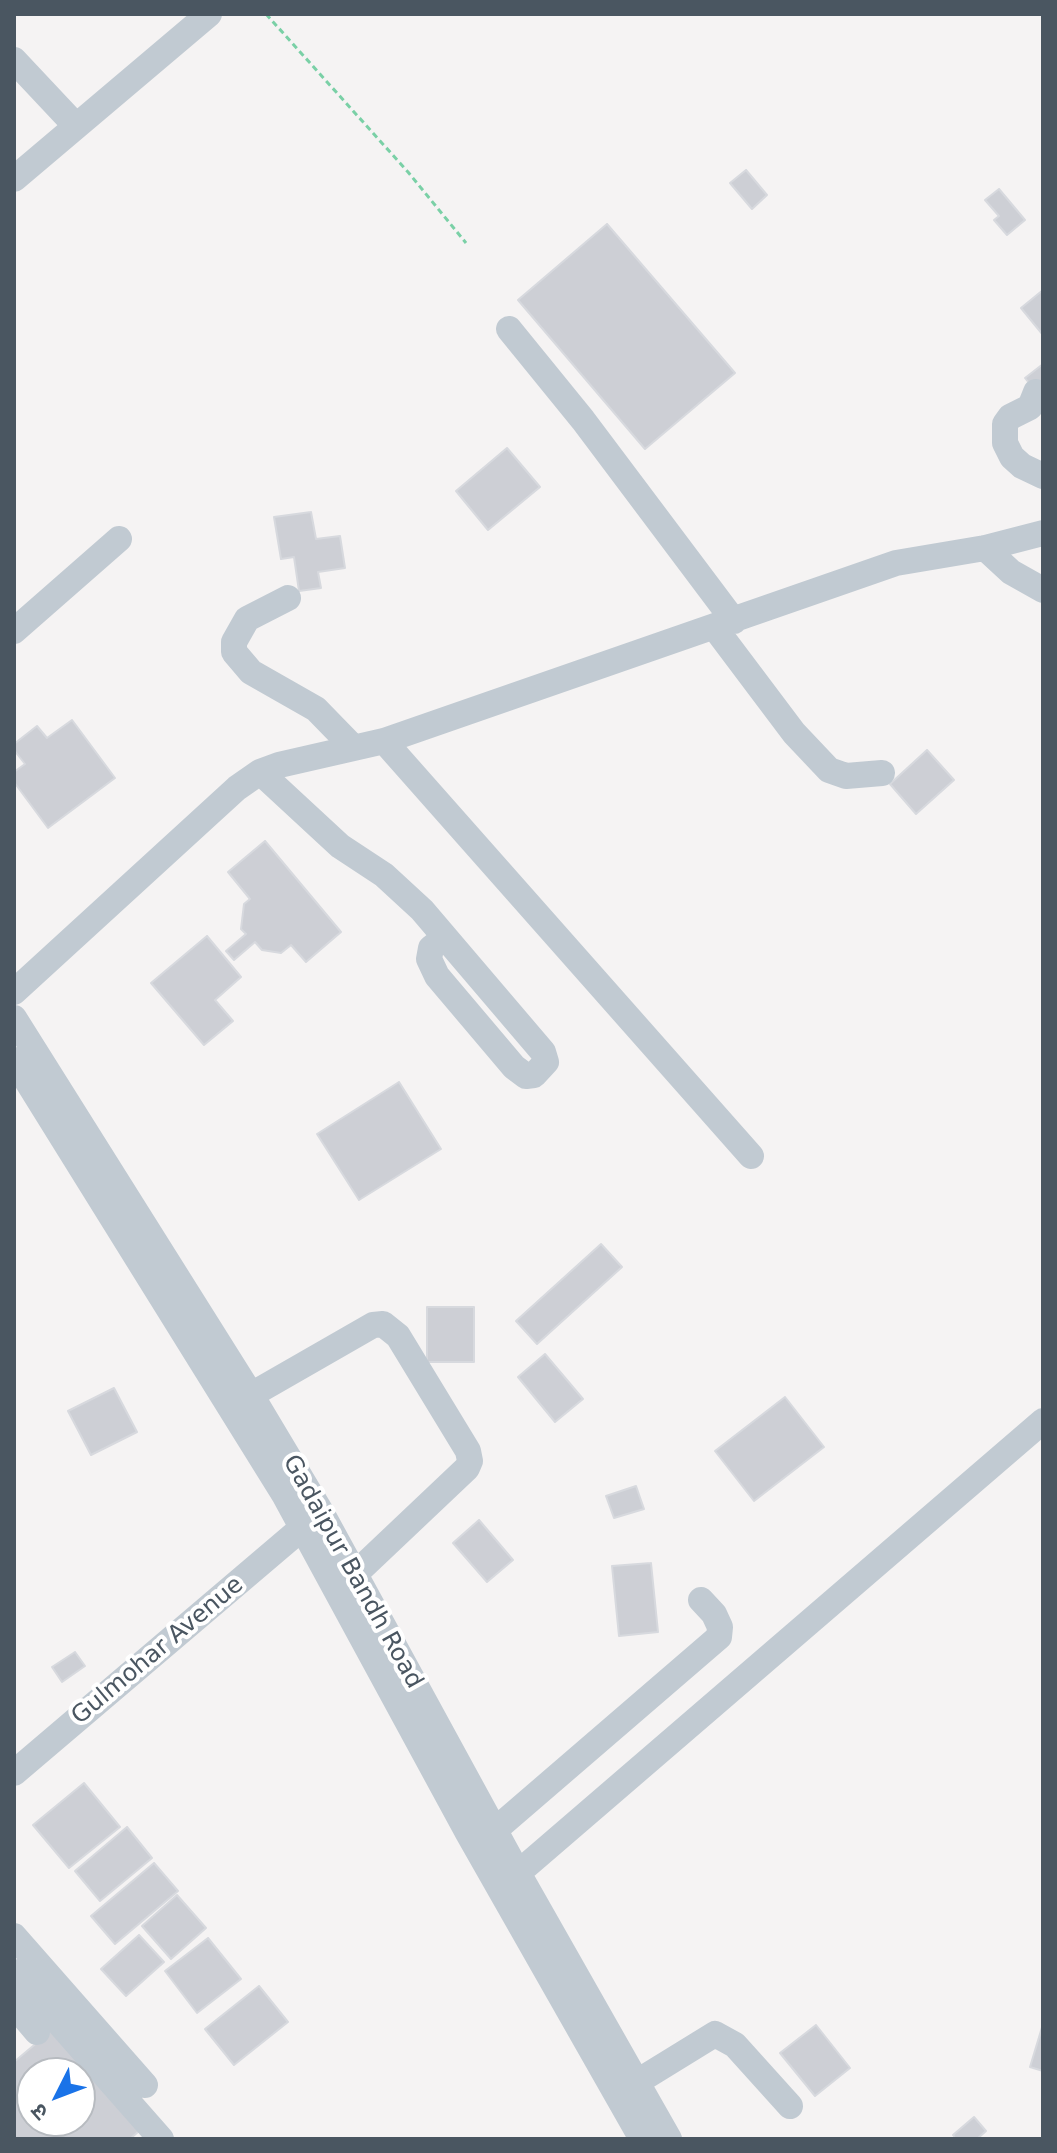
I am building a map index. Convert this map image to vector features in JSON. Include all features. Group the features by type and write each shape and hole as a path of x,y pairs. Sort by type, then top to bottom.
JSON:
{"street":[{"path":"14,179 209,14"},
{"path":"14,60 76,126"},
{"path":"509,329 583,420 724,624 794,733 829,770 846,776 882,773"},
{"path":"1036,392 1030,407 1010,417 1005,424 1005,443 1012,457 1022,466 1043,476"},
{"path":"14,992 237,788 260,772 384,741 896,563 985,548 1043,533"},
{"path":"14,631 119,539"},
{"path":"985,548 1011,572 1043,590"},
{"path":"288,598 247,619 234,642 234,652 251,672 316,709 353,747"},
{"path":"384,741 751,1156"},
{"path":"260,772 340,846 408,895 543,1052 546,1062 534,1075 526,1076 514,1067 437,976 429,959 431,948 444,938"},
{"name":"Gadaipur Bandh Road","path":"14,1018 321,1512 353,1576 669,2139"},
{"path":"14,1060 227,1399 642,2139"},
{"path":"251,1395 373,1325 383,1324 398,1336 468,1451 470,1461 467,1468 353,1576"},
{"path":"518,1873 1043,1421"},
{"name":"Gulmohar Avenue","path":"14,1773 302,1528"},
{"path":"495,1830 719,1637 720,1627 714,1614 701,1600"},
{"path":"14,1936 145,2085"},
{"path":"14,1972 161,2139"},
{"path":"14,2005 37,2032"},
{"path":"637,2082 715,2034 735,2045 790,2106"}],"path":[{"path":"266,14 408,172 466,243"}],"building":[{"path":"746,170 767,195 752,209 730,183"},
{"path":"999,189 1025,220 1007,235 994,220 999,216 985,200"},
{"path":"607,224 735,373 645,449 518,300"},
{"path":"1043,290 1043,335 1021,308"},
{"path":"1043,364 1043,380 1033,388 1025,378"},
{"path":"507,448 540,487 488,530 456,491"},
{"path":"311,512 316,539 340,536 345,568 318,572 321,588 299,591 294,557 281,559 274,517"},
{"path":"72,720 115,778 48,828 14,782 14,772 25,764 14,750 14,744 37,726 47,738"},
{"path":"927,750 954,780 916,814 890,784"},
{"path":"265,841 341,932 306,962 291,945 281,953 262,950 255,942 234,960 226,951 246,934 241,929 244,904 250,899 228,872"},
{"path":"207,936 241,977 215,1000 233,1021 204,1045 151,983"},
{"path":"399,1082 441,1149 359,1200 317,1134"},
{"path":"601,1244 622,1267 537,1344 516,1321"},
{"path":"427,1307 474,1307 474,1362 427,1362"},
{"path":"545,1354 583,1399 555,1422 518,1377"},
{"path":"114,1388 137,1432 91,1455 68,1411"},
{"path":"785,1397 824,1447 754,1501 715,1451"},
{"path":"636,1486 644,1509 614,1518 606,1496"},
{"path":"479,1520 513,1560 487,1582 453,1543"},
{"path":"651,1563 658,1632 619,1636 612,1566"},
{"path":"75,1652 85,1666 62,1682 52,1667"},
{"path":"84,1783 120,1827 69,1868 33,1825"},
{"path":"127,1827 152,1858 100,1901 75,1871"},
{"path":"154,1863 178,1891 115,1944 91,1916"},
{"path":"177,1895 206,1928 171,1959 142,1926"},
{"path":"139,1935 164,1962 126,1996 101,1969"},
{"path":"208,1938 241,1979 197,2013 165,1971"},
{"path":"259,1986 288,2022 234,2065 205,2029"},
{"path":"1043,2024 1043,2071 1030,2067"},
{"path":"816,2025 850,2068 815,2096 780,2053"},
{"path":"52,2030 75,2057 20,2057"},
{"path":"16,2060 16,2137 96,2137 96,2081 139,2131 130,2139 14,2139"},
{"path":"974,2117 986,2131 977,2139 956,2139 953,2135"}]}
